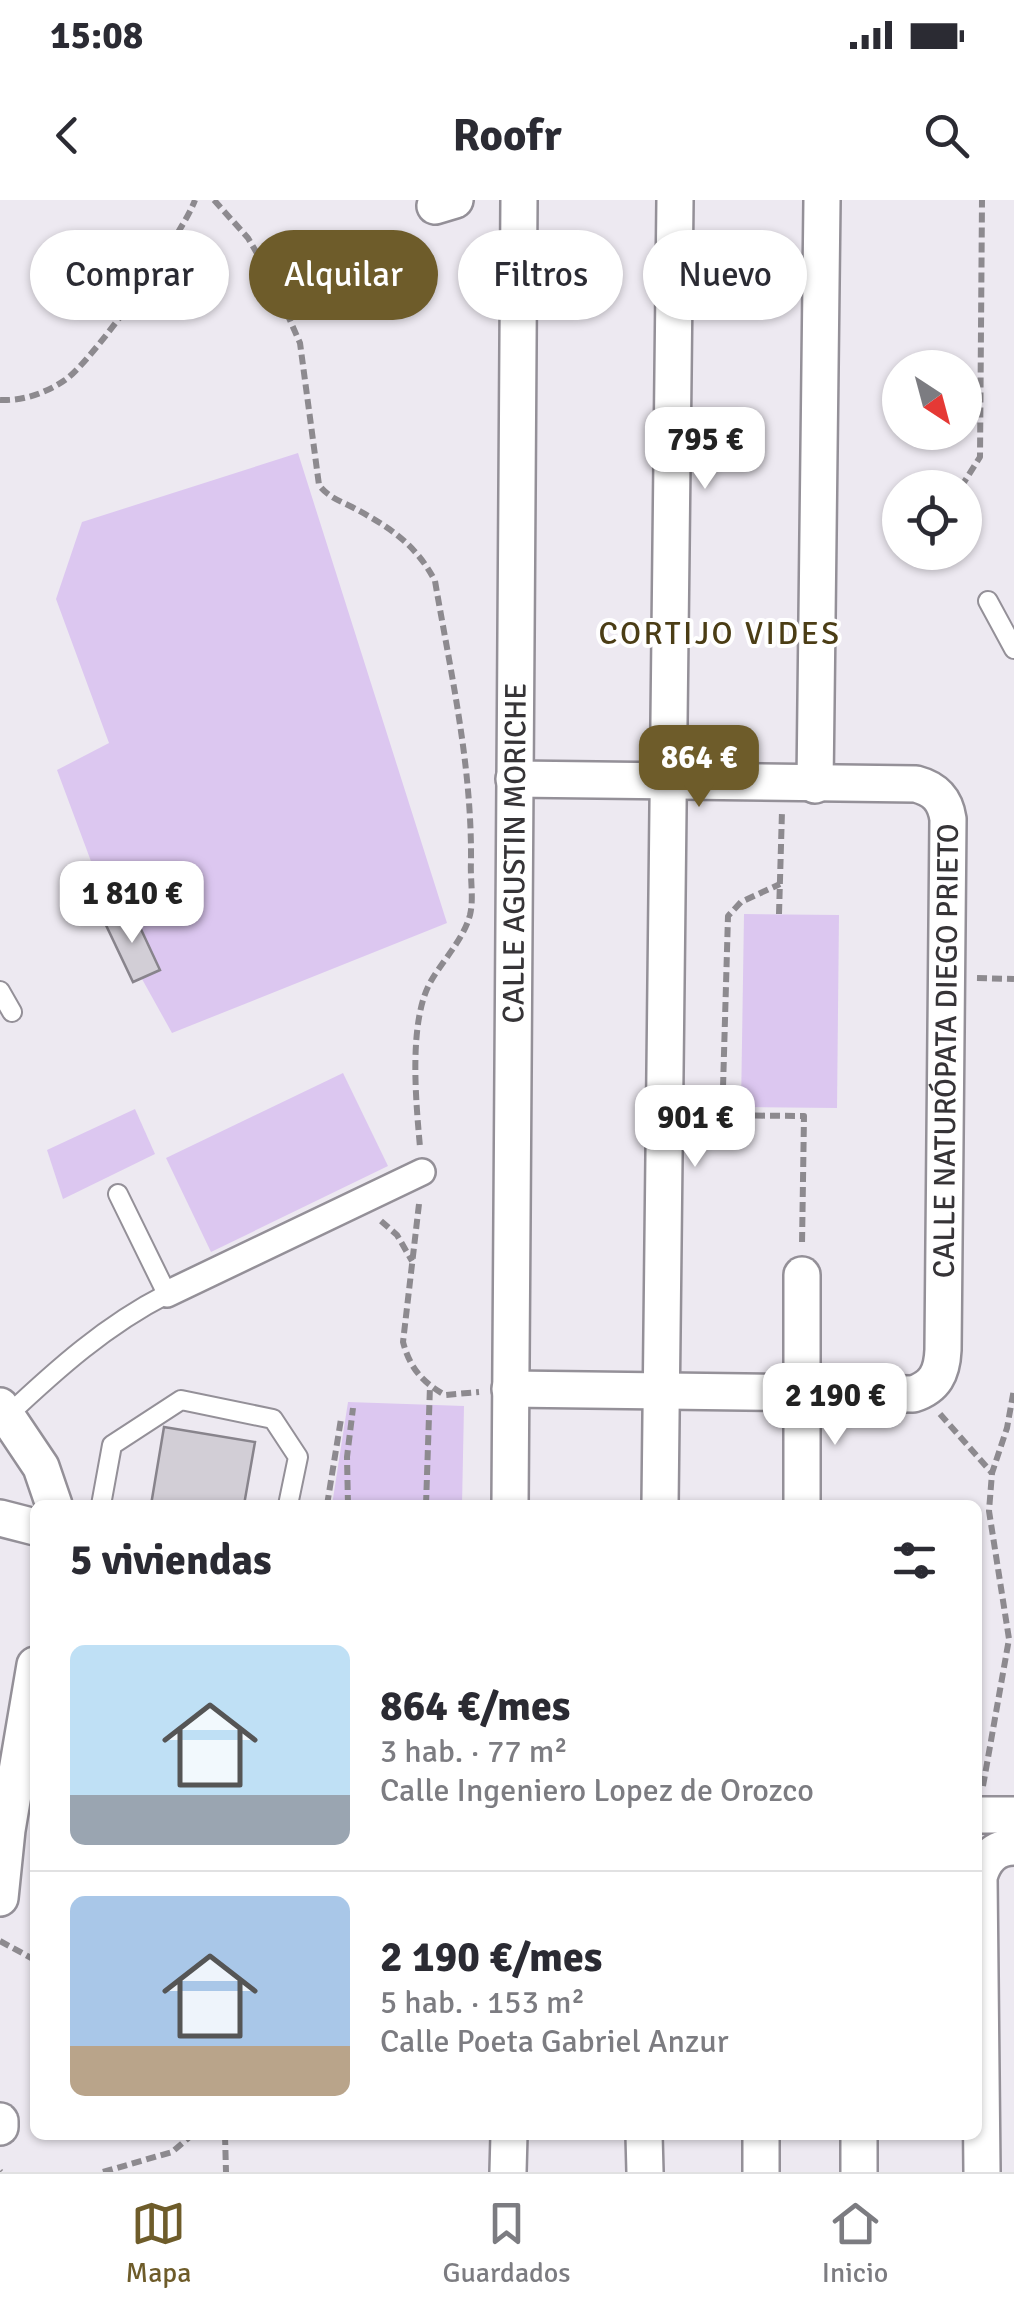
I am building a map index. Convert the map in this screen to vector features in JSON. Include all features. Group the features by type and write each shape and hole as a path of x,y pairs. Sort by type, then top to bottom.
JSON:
{"street":[{"name":"CALLE AGUSTIN MORICHE","path":"510,1500 519,200"},
{"path":"660,1500 674,200"},
{"path":"514,780 799,785 822,200"},
{"name":"CALLE NATURÓPATA DIEGO PRIETO","path":"799,785 916,784 935,792 946,808 942,1363 940,1374 912,1392"},
{"path":"167,1294 422,1172"},
{"path":"802,1275 802,1500"},
{"path":"510,1389 912,1392"},
{"path":"4,1411 41,1467 52,1500"},
{"path":"0,1518 30,1526"},
{"path":"0,1898 30,1694"},
{"path":"982,1869 995,1852 1014,1847"},
{"path":"508,2172 509,2140"},
{"path":"644,2140 645,2172"},
{"path":"760,2140 761,2172"},
{"path":"859,2140 860,2172"},
{"path":"982,2140 982,2172"}],"lane":[{"path":"988,601 1014,649"},
{"path":"0,991 12,1012"},
{"path":"4,1411 123,1316 167,1294 118,1194"},
{"path":"102,1500 112,1445 180,1400 273,1420 298,1457 289,1500"}],"path":[{"path":"0,400 34,396 66,380 92,354 176,235 195,200"},
{"path":"214,200 248,238 271,277 300,343 319,485 330,497 378,520 405,539 423,558 435,580 464,737 471,844 470,914 421,1003 414,1084 422,1172 404,1342 417,1374 445,1395 510,1389"},
{"path":"972,470 980,458 982,200"},
{"path":"779,914 780,884 799,785"},
{"path":"663,1101 723,1088 728,916 742,902 780,884"},
{"path":"663,1101 804,1116 802,1275"},
{"path":"356,1204 376,1215 397,1235 412,1261"},
{"path":"426,1500 430,1386"},
{"path":"991,1815 984,1776 1009,1640 989,1512 992,1473 1007,1428 1014,1389"},
{"path":"912,1392 992,1473"},
{"path":"348,1500 347,1457 353,1408"},
{"path":"328,1500 341,1419"},
{"path":"0,1942 30,1957"},
{"path":"103,2172 172,2152 186,2140"},
{"path":"226,2140 226,2172"}],"shaded area":[{"path":"298,453 447,923 172,1033 142,979 133,982 87,886 98,880 57,770 109,743 56,599 82,522"},
{"path":"744,914 839,915 837,1108 741,1107"},
{"path":"343,1073 388,1166 211,1252 166,1158"},
{"path":"135,1109 155,1154 63,1199 47,1150"},
{"path":"348,1402 464,1406 462,1500 333,1500"}],"building":[{"path":"127,867 145,904 105,923 87,886"},
{"path":"132,910 160,970 133,982 105,923"},
{"path":"164,1427 255,1442 245,1500 152,1500"}],"district":[{"name":"CORTIJO VIDES","path":"720,633"}]}
